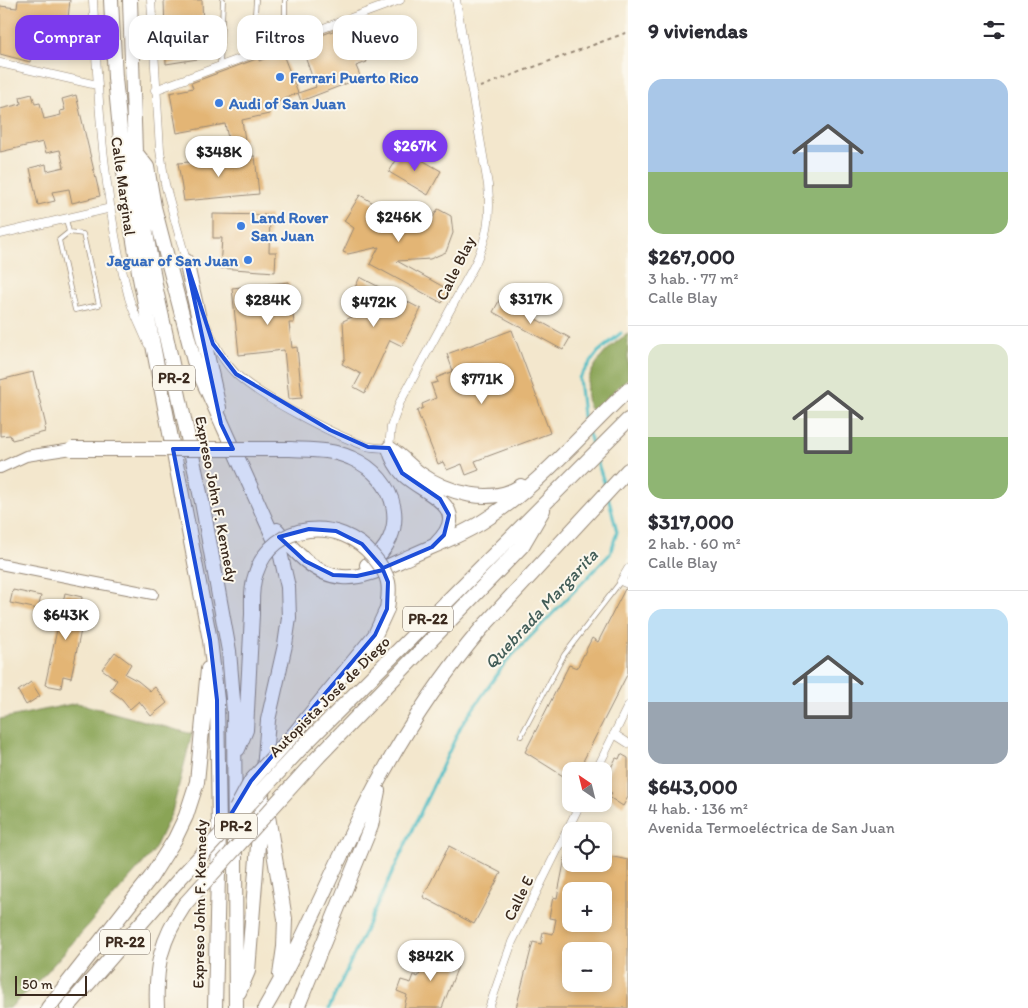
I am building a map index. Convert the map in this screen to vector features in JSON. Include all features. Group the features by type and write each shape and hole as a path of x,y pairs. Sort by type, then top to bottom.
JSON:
{"highway":[{"name":"Expreso John F. Kennedy","path":"111,0 115,78 126,192 140,278 210,640 217,700 219,818 215,1008"},
{"name":"Expreso John F. Kennedy","path":"130,0 135,152 149,256 202,502 229,651 235,754 236,1003"},
{"path":"135,152 147,167 154,207 194,361 221,424 263,512 282,559 290,604 286,645 268,720 248,971 236,1003"},
{"path":"186,260 215,384 221,424"},
{"path":"263,512 291,548 318,568 333,575 357,576 392,565 453,538 490,516 524,490 628,390"},
{"name":"Autopista José de Diego","path":"67,1008 228,825 303,746 554,492 628,420"},
{"path":"389,448 421,474 461,493 476,496 491,496 513,491 558,458"},
{"path":"389,448 393,462 402,473 440,499 447,507 448,526 444,535 432,547"},
{"path":"72,450 290,449 331,451 361,463 382,483 390,497 395,512 394,527 389,541 380,556 367,565 355,570 338,572 318,568"},
{"name":"PR-22","path":"265,1008 278,986 382,776 413,721 460,655 628,470"},
{"path":"157,1008 157,968 161,949 168,932 184,904 318,757 522,546 554,492"},
{"path":"228,825 251,781 294,734 375,634 387,609 388,582 378,562 368,550 347,534 321,528 290,534 272,546 265,554 256,572 253,585 246,730 235,754"},
{"path":"48,1008 151,877 186,816 197,782 210,640"},
{"path":"297,1008 371,826 382,776"},
{"path":"262,782 284,919 284,947 278,986"}],"street":[{"name":"Calle Marginal","path":"93,0 97,85 111,208 130,299 158,371"},
{"path":"151,0 155,90 165,184 201,314 213,344 236,374 264,394 330,430 368,447 389,448"},
{"path":"155,90 400,0"},
{"name":"Calle Blay","path":"389,448 391,427 400,402 475,264 488,229 491,213 488,185 470,91 456,0"},
{"path":"0,63 97,85"},
{"path":"0,234 111,208"},
{"path":"0,468 26,456 72,450"},
{"path":"0,564 153,594"},
{"path":"624,582 628,569"},
{"path":"600,762 628,706"},
{"path":"614,734 628,743"},
{"name":"Calle E","path":"489,1008 512,942 576,812"}],"lane":[{"path":"220,66 223,0"},
{"path":"255,15 256,0"},
{"path":"285,0 285,15"},
{"path":"66,219 69,232"},
{"path":"69,232 83,234 99,305 75,310 59,240 69,232"},
{"path":"520,736 564,655 624,582"}],"path":[{"path":"470,91 628,32"}],"highlighted area":[{"path":"186,261 213,344 236,374 330,430 368,447 389,448 402,473 440,499 449,515 444,535 432,547 383,568 362,544 336,531 309,529 279,537 305,561 333,575 357,576 383,570 388,582 387,609 375,635 251,781 218,836 217,700 210,640 173,449 233,449 221,424"}],"green space":[{"path":"628,334 628,378 593,411 588,405 587,388 593,370 605,353"},
{"path":"77,703 192,734 172,812 153,852 45,974 10,1008 0,1008 0,719"}],"building":[{"path":"18,0 70,0 68,15 15,15 15,58 0,54 0,6 17,8"},
{"path":"164,0 202,0 203,15 164,15"},
{"path":"333,31 333,60 366,60 367,62 356,66 361,78 301,101 298,93 316,87 306,60 323,60 323,35"},
{"path":"166,60 191,60 166,64"},
{"name":"Audi of San Juan","path":"254,60 285,60 298,93 268,106 269,114 242,120 245,140 229,143 225,124 177,133 170,93 193,88 191,83"},
{"path":"32,94 35,104 40,103 44,119 61,115 60,111 65,110 62,99 76,95 100,196 72,203 69,189 52,192 55,201 38,205 30,168 46,164 47,171 64,167 60,150 46,153 43,142 0,152 0,109 21,104 20,97"},
{"path":"403,149 441,171 428,195 389,172"},
{"path":"255,156 259,194 184,201 178,163"},
{"path":"360,195 420,231 428,216 432,219 438,209 451,216 453,233 446,252 430,259 397,261 449,290 442,303 370,264 379,247 348,254 343,252 354,228 344,221"},
{"path":"213,214 270,215 269,252 276,252 275,272 220,268 222,238 213,238"},
{"path":"360,277 421,309 402,346 390,340 365,393 354,387 361,374 342,364 345,358 343,321 356,315 349,311 353,304 348,302"},
{"path":"289,282 294,323 289,323 292,348 297,347 302,398 289,399 284,350 239,355 232,288"},
{"path":"500,299 570,338 563,350 493,312"},
{"path":"512,330 550,433 475,461 479,470 466,475 462,464 447,470 443,462 438,464 417,411 423,408 422,404 436,398 431,384 438,382 436,378 453,371 447,354"},
{"path":"33,372 46,426 44,427 45,432 12,440 10,435 0,436 0,380"},
{"path":"625,589 628,590 628,673 583,762 562,762 562,775 525,752 569,665 577,668 592,638 598,642"},
{"path":"13,590 41,596 38,609 10,603"},
{"path":"65,593 82,597 81,605 86,606 71,678 63,676 61,688 45,685"},
{"path":"115,652 131,664 125,674 138,681 150,691 155,687 167,703 151,716 139,701 130,709 122,699 110,690 117,680 102,669"},
{"path":"31,682 40,696 26,705 18,691"},
{"path":"621,754 628,758 628,797 623,806 612,799 612,766 616,758 619,759"},
{"path":"449,846 501,873 474,924 423,897"},
{"path":"612,857 628,860 628,1008 516,1008 533,942 541,944 543,932 553,934 556,919 549,918 553,897 557,898 562,872 612,872"},
{"path":"433,948 460,961 442,1008 404,1008 407,995 397,991 401,980 411,983 414,975 418,977"}],"waterway":[{"name":"Quebrada Margarita","path":"586,426 583,416 579,378 598,352 621,333"},
{"name":"Quebrada Margarita","path":"589,434 594,450"},
{"name":"Quebrada Margarita","path":"596,458 606,488"},
{"name":"Quebrada Margarita","path":"329,1008 461,726 505,663 610,554 617,532 608,496"}],"place":[{"name":"Ferrari Puerto Rico","path":"280,77"},
{"name":"Audi of San Juan","path":"219,103"},
{"name":"Land Rover San Juan","path":"241,226"},
{"name":"Jaguar of San Juan","path":"248,260"}]}
